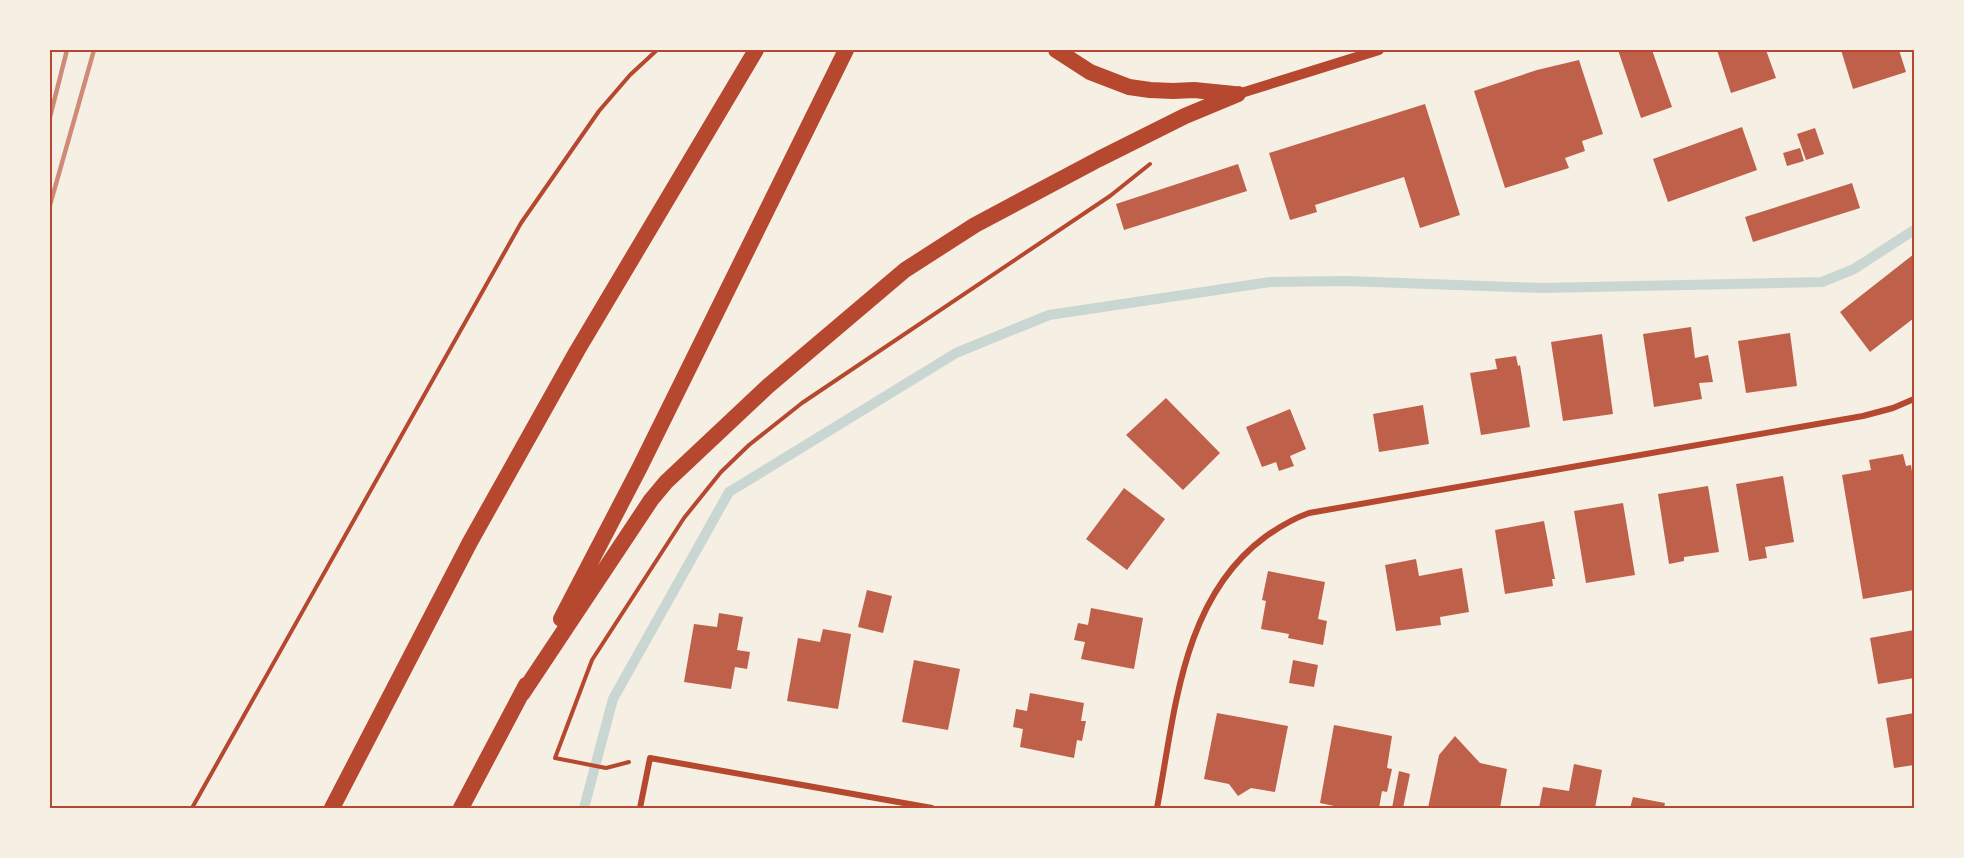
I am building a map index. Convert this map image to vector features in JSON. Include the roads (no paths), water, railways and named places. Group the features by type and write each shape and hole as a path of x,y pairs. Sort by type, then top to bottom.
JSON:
{"highway":[{"path":"332,808 493,502 577,351 756,50"},
{"path":"461,808 640,467 846,50"},
{"path":"1056,50 1090,72 1129,87 1238,94"},
{"path":"522,694 651,500 666,482 767,387 905,270 975,225 1080,169 1185,116 1238,94"}],"street":[{"path":"1238,94 1379,50"},
{"path":"1157,808 1184,668 1206,608 1230,570 1256,544 1288,521 1309,513 1863,416 1893,408 1914,399"},
{"path":"640,808 650,758 932,808"}],"waterway":[{"path":"584,808 613,699 729,492 956,353 1049,315 1270,282 1346,281 1542,288 1822,282 1854,269 1914,230"}],"railway":[{"path":"50,117 67,50"},
{"path":"50,205 94,50"}]}
